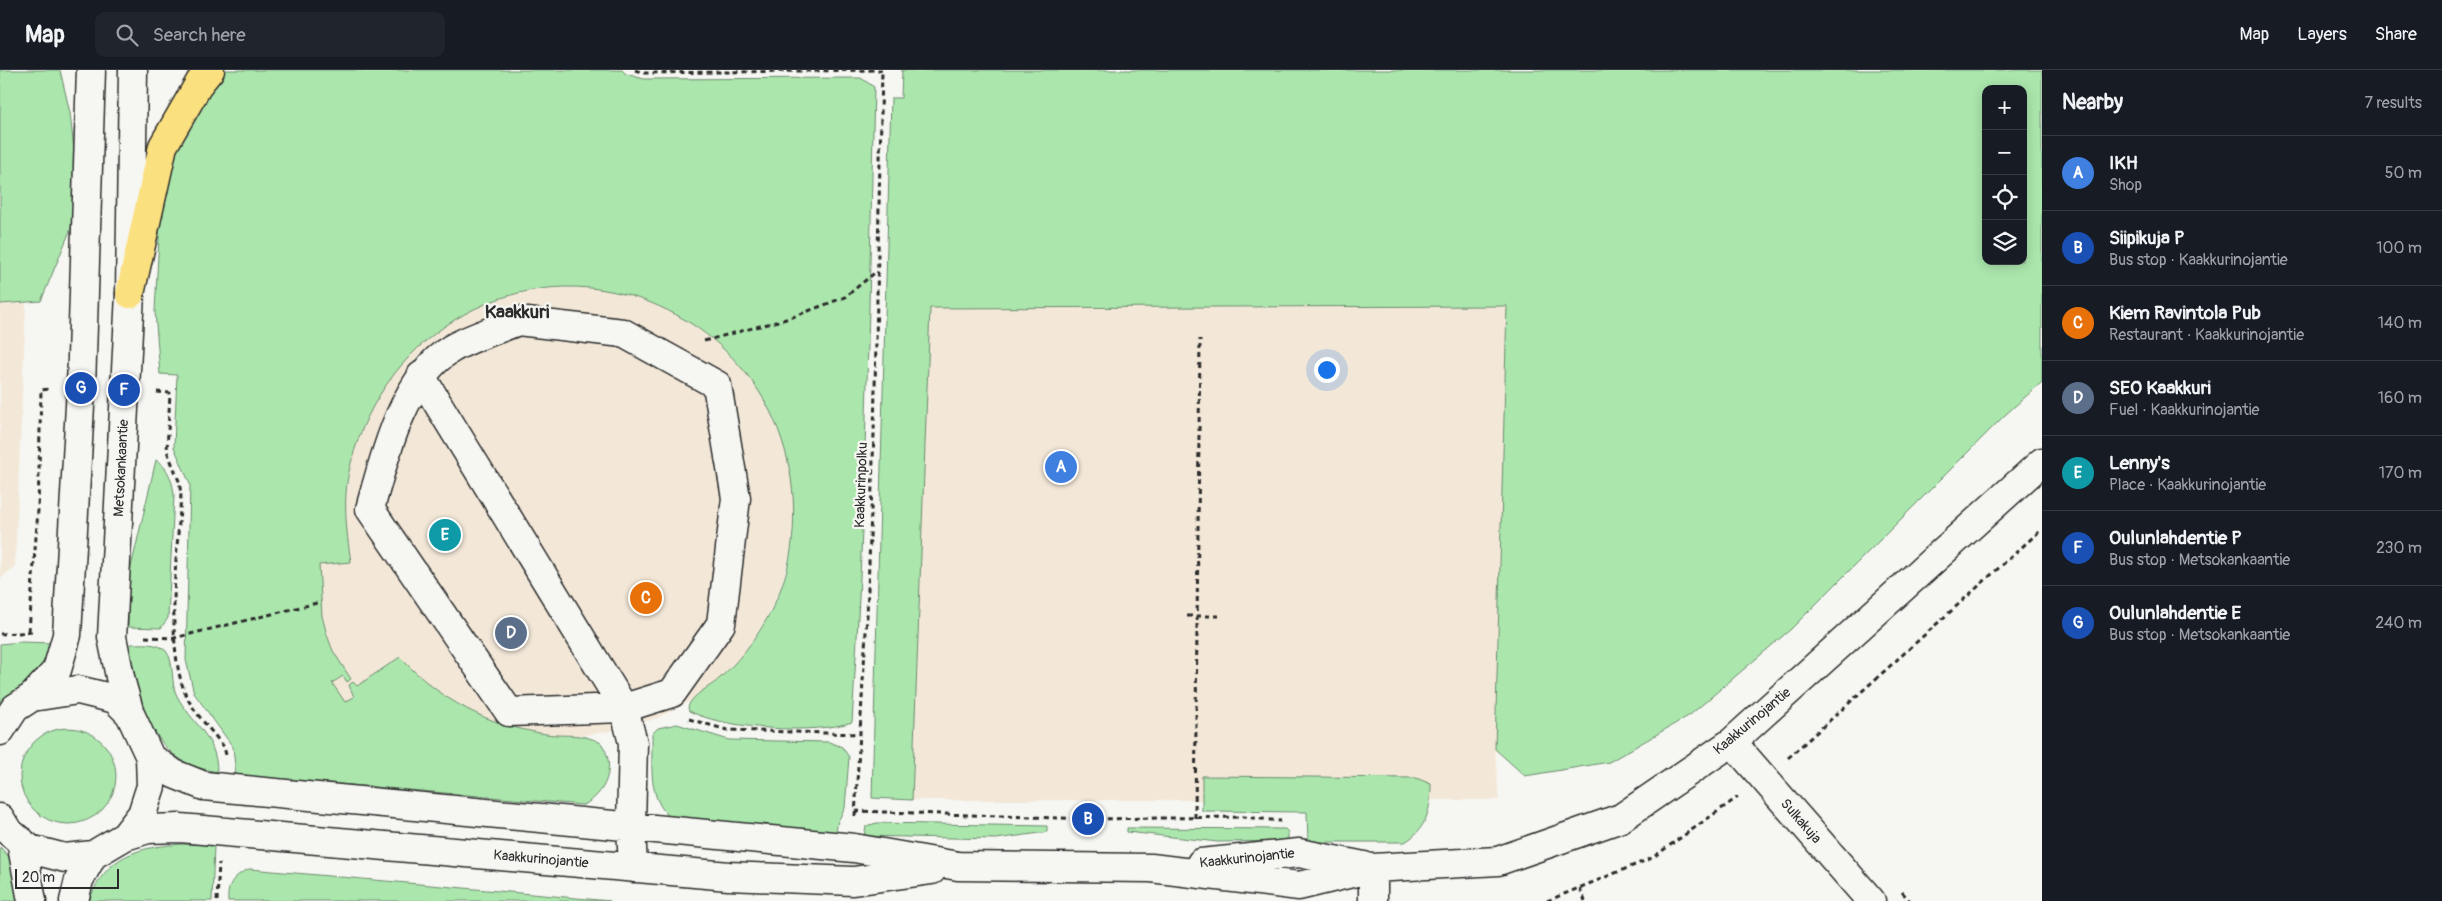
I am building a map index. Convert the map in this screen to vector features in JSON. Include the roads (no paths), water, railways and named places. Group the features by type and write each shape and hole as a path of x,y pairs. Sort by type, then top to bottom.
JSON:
{"main road":[{"path":"130,294 163,146 200,82 210,70"}],"street":[{"path":"0,729 15,708 32,697 57,670 67,635 81,388 90,70"},
{"name":"Metsokankaantie","path":"133,70 130,294 112,637 130,714 150,757"},
{"path":"518,320 623,333 717,385 736,498 721,624 672,693 624,708 509,712 370,509 389,441 421,376 451,349 518,320"},
{"path":"421,376 624,708 633,743 631,826 634,868"},
{"name":"Kaakkurinojantie","path":"125,836 148,829 180,828 729,876 853,881 958,866 1151,868 1299,886 1373,868 1498,861 1621,818 1732,742 2042,462"},
{"path":"32,697 78,690 115,699 130,714"},
{"name":"Sulkakuja","path":"1732,742 1871,901"},
{"path":"7,829 30,849 65,858 93,855 125,836 142,814 151,786 150,757"},
{"name":"Kaakkurinojantie","path":"150,757 174,774 204,786 854,848 958,866"},
{"path":"7,829 32,901"},
{"name":"Kaakkurinojantie","path":"1151,868 1299,852 1373,868"},
{"path":"74,901 79,880 93,855"},
{"path":"1373,868 1373,901"}],"place":[{"name":"Oulunlahdentie E","path":"81,388"},
{"name":"Oulunlahdentie P","path":"124,390"},
{"name":"IKH","path":"1061,467"},
{"name":"Lenny's","path":"445,535"},
{"name":"Kiem Ravintola Pub","path":"646,598"},
{"name":"SEO Kaakkuri","path":"511,633"},
{"name":"Siipikuja P","path":"1088,819"}],"district":[{"name":"Kaakkuri","path":"517,312"}]}
